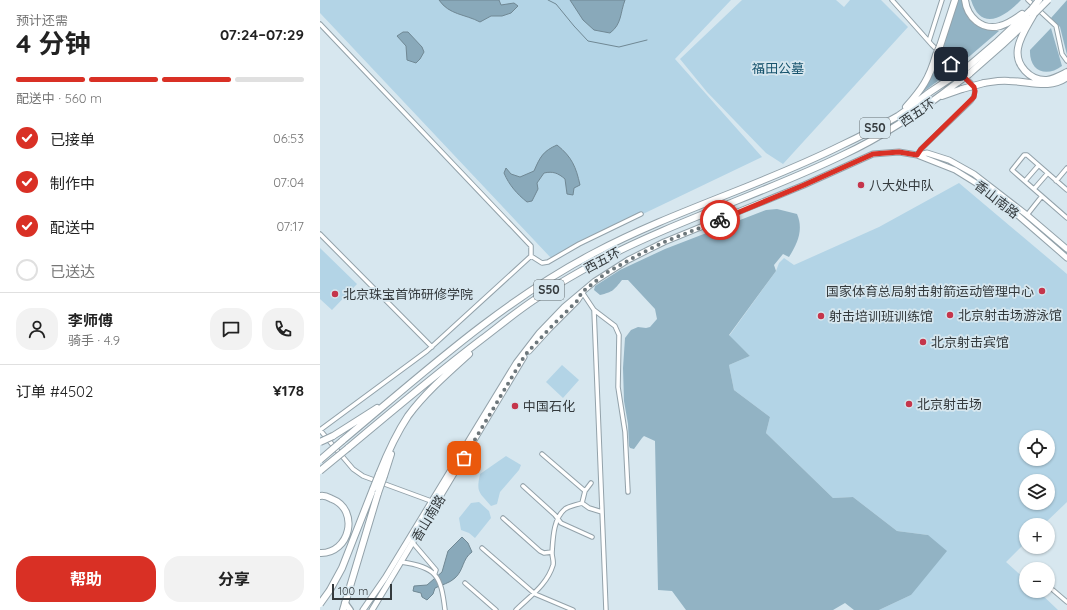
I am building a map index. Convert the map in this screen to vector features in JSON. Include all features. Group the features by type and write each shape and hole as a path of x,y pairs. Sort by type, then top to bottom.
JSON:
{"highway":[{"path":"899,115 925,84 940,46 955,0"},
{"path":"965,0 967,10 974,20 979,24 987,26 999,26 1033,12"},
{"name":"西五环","path":"1033,12 1039,0"},
{"name":"西五环","path":"320,471 442,370 534,300 598,262 640,240 780,183 844,155 898,125 958,82 966,72 1002,45 1033,12 1048,0"},
{"path":"1033,12 1018,49 1019,60 1022,67 1032,77 1047,80 1056,78 1067,72"},
{"name":"西五环","path":"320,460 398,394 487,323 529,292 557,274 593,253 636,232 839,147 899,115 932,90 957,74 966,72"},
{"path":"937,98 984,83 1008,80 1049,84 1057,83 1067,77"},
{"path":"344,607 376,491 397,434 422,400 487,335"},
{"path":"320,442 333,436 398,394"},
{"path":"320,604 330,590 342,568 376,491"},
{"path":"320,496 336,500 343,506 348,516 349,527 345,540 336,549 326,554 320,554"}],"main road":[{"name":"香山南路","path":"363,610 516,362 551,320 582,292 606,273 648,250 790,191 873,154 899,152 917,155 955,170 982,186 1067,258"},
{"name":"香山南路","path":"917,155 928,153 949,160 968,171 995,189 1067,249"},
{"name":"香山南路","path":"372,610 525,355 577,301 582,292"},
{"name":"香山南路","path":"366,610 373,595"},
{"path":"320,604 323,610"},
{"path":"344,607 350,610"}],"street":[{"path":"892,0 929,41 971,83 975,91 974,97 971,101 921,149 917,155"},
{"path":"929,41 942,0"},
{"path":"1028,0 1056,26 1062,54 1067,61"},
{"path":"320,24 531,246 531,256 432,347 320,430 353,469 363,476 431,501"},
{"path":"1067,190 1027,155 1024,155 1012,170 1067,218"},
{"path":"1025,181 1038,166"},
{"path":"1056,181 1067,168"},
{"path":"1034,189 1047,174"},
{"path":"1027,215 1042,196"},
{"path":"531,256 542,263 548,262 579,244 641,214"},
{"path":"320,234 432,347"},
{"path":"582,292 594,310 615,326 619,336 618,387 624,432 628,492"},
{"path":"594,310 606,610"},
{"path":"542,454 585,492"},
{"path":"582,503 585,492 591,483"},
{"path":"523,486 561,523 592,537"},
{"path":"582,503 589,508 602,512"},
{"path":"516,610 530,596 539,590 554,564 552,552 557,519 568,507 582,503"},
{"path":"503,518 540,551 544,553 552,552"},
{"path":"413,543 436,570 435,574 443,590 445,610"},
{"path":"482,548 534,594 573,610"},
{"path":"401,562 416,564 435,574"},
{"path":"465,583 496,610"},
{"path":"1055,592 1067,602"}],"green space":[{"path":"320,0 731,0 675,59 762,157 551,258 320,13"},
{"name":"福田公墓","path":"742,0 836,0 844,7 850,0 881,0 908,27 783,164 766,153 707,92 680,59"},
{"name":"北京射击场","path":"959,183 1067,274 1067,502 1050,518 1019,518 1019,549 1006,562 1019,574 1019,598 1045,598 1058,610 879,610 911,595 928,535 897,531 853,497 833,498 766,433 770,417 734,390 729,365 750,356 729,336 776,271 779,263 784,258 794,265 879,227"},
{"path":"320,248 357,284 332,310 320,299"},
{"path":"562,365 579,380 563,398 546,382"},
{"path":"506,456 521,465 519,470 500,492 497,504 491,506 480,492 478,485 480,474"},
{"path":"479,502 489,511 491,518 475,538 469,533 461,530 459,518 471,503"}],"shaded area":[{"path":"439,0 499,0 501,5 514,3 518,6 511,13 502,16 491,16 480,22 448,9"},
{"path":"570,0 625,0 619,22 610,33 594,30 583,20"},
{"path":"958,0 962,0 966,14 974,23 985,29 999,31 957,67 941,50"},
{"path":"971,0 1021,0 1000,16 993,19 987,19 975,10"},
{"path":"1067,0 1067,55 1060,27 1051,18"},
{"path":"1051,28 1062,66 1056,70 1045,72 1035,67 1032,63 1030,50"},
{"path":"403,32 408,32 422,47 424,52 416,63 407,60 406,46 397,36"},
{"path":"939,55 954,69 923,92 928,82"},
{"path":"557,145 573,163 580,185 574,188 573,195 567,194 565,179 555,173 544,173 537,183 538,189 532,201 527,202 508,181 504,173 506,168 511,174 520,177 534,171 542,155"},
{"path":"777,209 797,214 800,226 799,237 789,257 783,254 774,265 776,271 729,335 750,356 729,365 734,390 770,417 766,433 833,498 853,497 897,531 928,535 947,551 911,595 879,610 854,610 845,603 833,610 686,610 672,591 658,590 655,441 644,436 634,449 630,448 629,446 628,424 624,401 623,368 625,338 631,330 638,327 650,327 657,319 655,309 628,280 622,280 613,290 600,295 594,290 595,286 620,270 665,249 766,210"},
{"path":"462,537 468,543 472,552 466,558 458,575 451,581 435,588 433,594 427,600 422,597 421,593 413,591 414,586 427,585 442,572 448,551"}],"waterway":[{"path":"548,0 556,4 588,41 619,47 647,40"}],"way so far":[{"path":"464,458 525,355 577,301 582,292 606,273 628,260 664,242 720,220"}],"place":[{"name":"八大处中队","path":"861,185"},
{"name":"国家体育总局射击射箭运动管理中心","path":"1042,291"},
{"name":"北京珠宝首饰研修学院","path":"335,294"},
{"name":"北京射击场游泳馆","path":"950,315"},
{"name":"射击培训班训练馆","path":"821,316"},
{"name":"北京射击宾馆","path":"923,342"},
{"name":"北京射击场","path":"909,404"},
{"name":"中国石化","path":"515,406"}],"route":[{"path":"720,220 873,154 899,152 917,155 921,149 974,97 974,87 951,64"}]}
